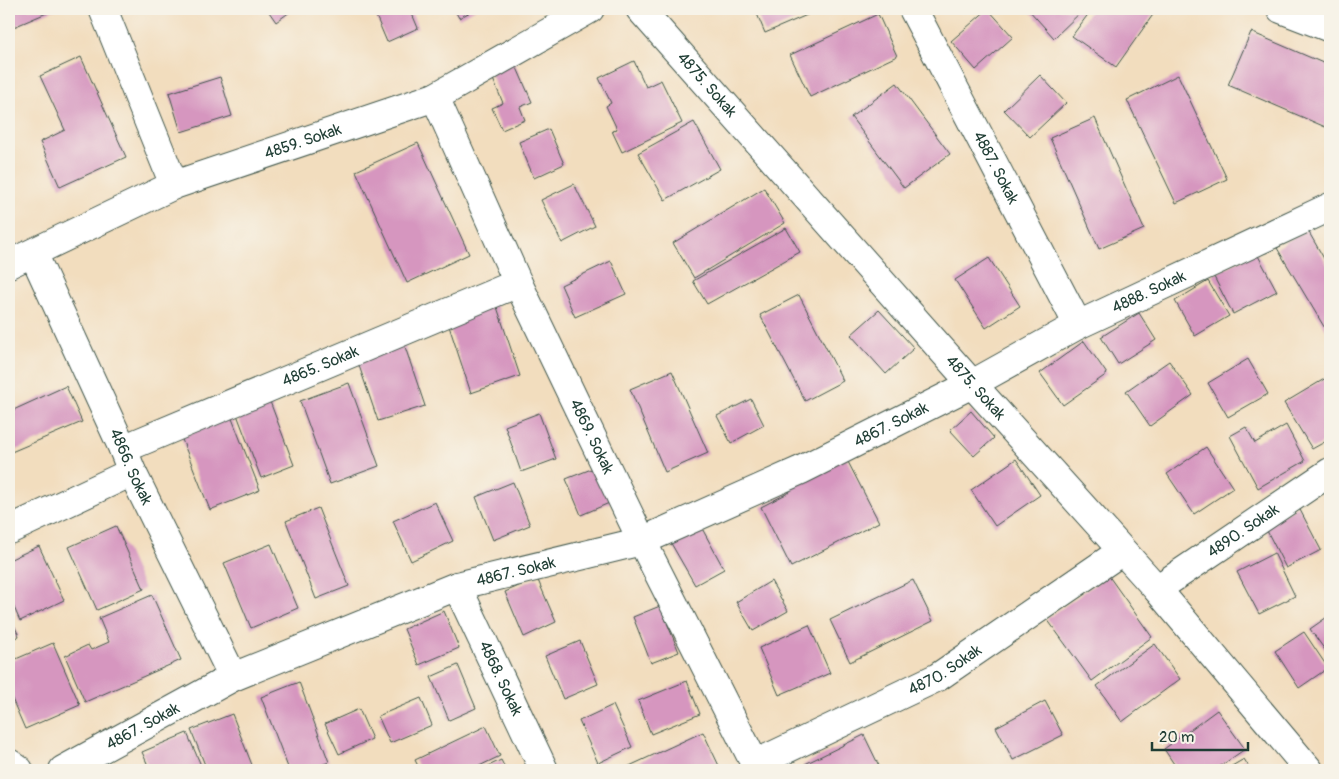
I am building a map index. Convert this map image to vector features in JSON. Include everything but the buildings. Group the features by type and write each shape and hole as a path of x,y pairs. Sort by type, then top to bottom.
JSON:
{"street":[{"path":"103,9 174,184"},
{"name":"4859. Sokak","path":"21,258 174,184 435,97 590,9"},
{"name":"4875. Sokak","path":"640,9 1157,590 1309,770"},
{"name":"4887. Sokak","path":"913,9 1078,325"},
{"path":"1281,9 1330,28"},
{"name":"4869. Sokak","path":"435,97 518,283 642,541 756,767"},
{"name":"4888. Sokak","path":"972,384 1078,325 1330,206"},
{"name":"4866. Sokak","path":"21,258 127,460 233,678"},
{"name":"4865. Sokak","path":"9,530 127,460 518,283"},
{"name":"4867. Sokak","path":"63,770 233,678 457,586 642,541 800,470 972,384"},
{"name":"4890. Sokak","path":"1157,590 1330,472"},
{"name":"4870. Sokak","path":"756,767 938,677 1122,551"},
{"name":"4868. Sokak","path":"457,586 544,770"},
{"path":"9,763 19,770"}]}
